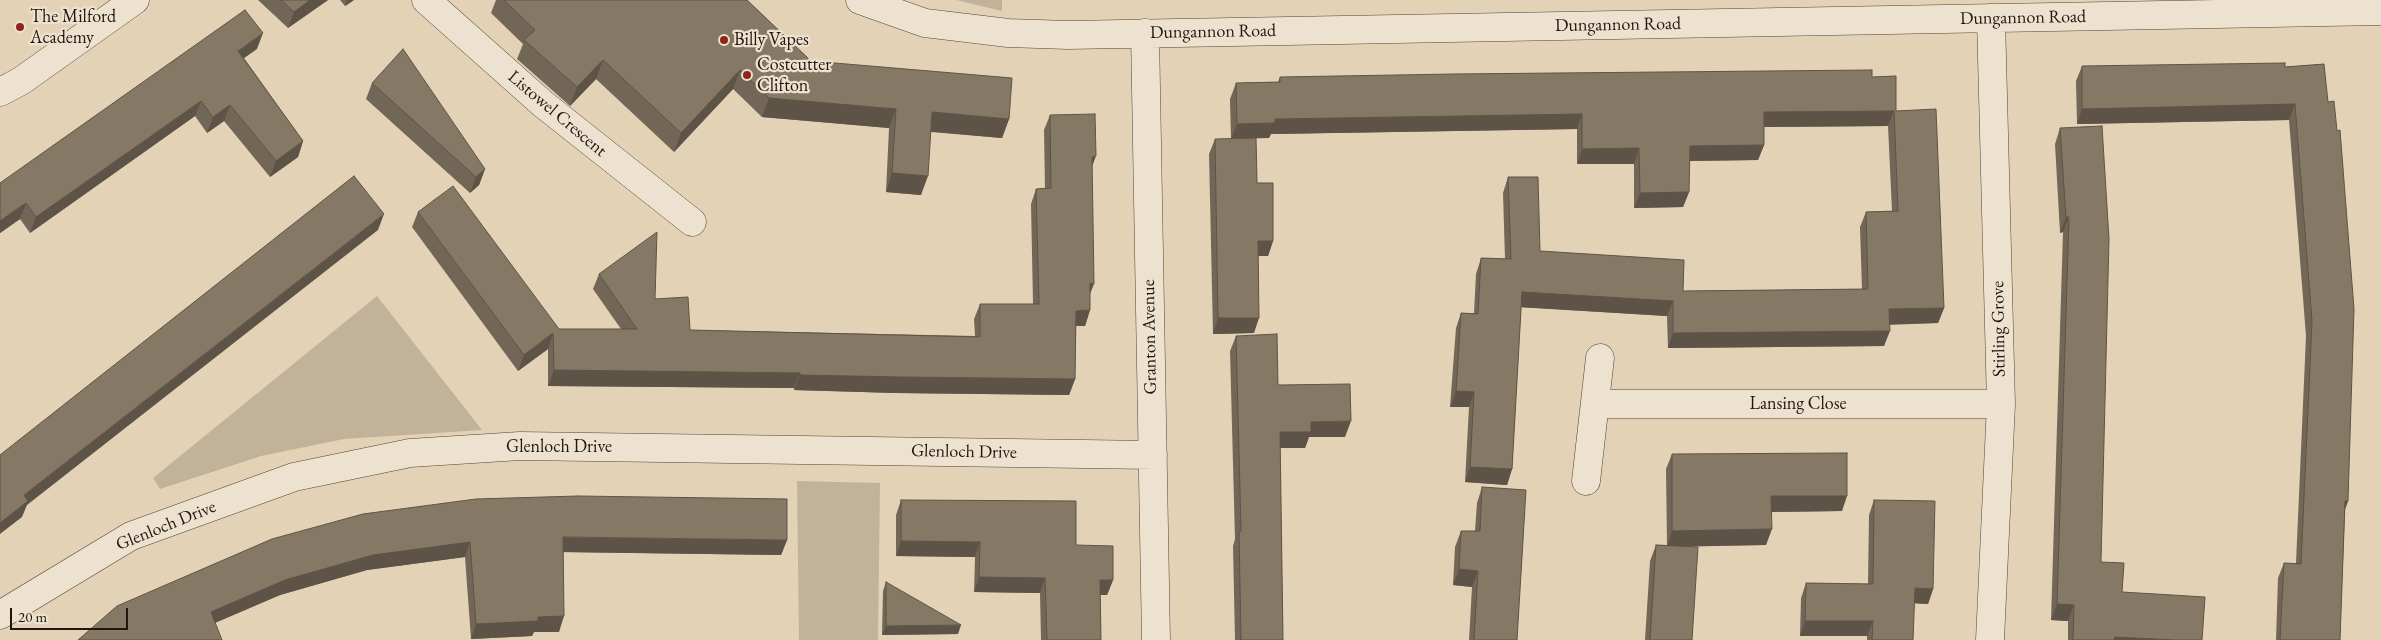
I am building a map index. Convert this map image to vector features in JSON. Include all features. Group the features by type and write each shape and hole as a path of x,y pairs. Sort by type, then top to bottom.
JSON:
{"street":[{"path":"0,92 21,81 135,0"},
{"name":"Listowel Crescent","path":"426,0 543,104 692,222"},
{"name":"Dungannon Road","path":"860,0 926,23 1008,33 1068,35 1855,10 1991,18 2381,11"},
{"name":"Stirling Grove","path":"1990,640 2001,404 1991,18"},
{"name":"Granton Avenue","path":"1144,34 1156,640"},
{"path":"1586,481 1600,358"},
{"name":"Lansing Close","path":"1595,404 2001,404"},
{"name":"Glenloch Drive","path":"0,615 131,536 294,477 410,453 520,446 1153,455"}],"shaded area":[{"path":"956,0 1002,0 1002,11"},
{"path":"377,296 482,430 344,439 261,456 160,489 153,478"},
{"path":"797,481 880,483 878,640 799,640"}],"building":[{"path":"281,0 310,0 294,12"},
{"path":"504,0 747,0 811,61 1012,78 1009,119 932,112 928,176 892,173 896,109 769,98 740,70 681,133 603,60 577,87 524,40 535,30"},
{"path":"245,10 263,33 238,51 303,141 276,161 230,105 213,117 201,101 36,217 26,203 0,221 0,183"},
{"path":"403,49 485,169 476,177 372,83"},
{"path":"2285,63 2285,67 2324,64 2328,102 2334,101 2337,131 2340,130 2354,309 2348,501 2345,501 2340,640 2280,640 2284,563 2301,564 2312,321 2295,104 2082,109 2082,66"},
{"path":"1872,70 1872,77 1896,76 1896,111 1936,109 1944,308 1889,309 1890,331 1673,333 1673,301 1522,292 1512,469 1470,467 1474,392 1456,391 1461,313 1478,314 1481,258 1511,259 1508,177 1538,177 1540,251 1684,260 1683,291 1868,289 1866,212 1898,211 1894,111 1764,112 1764,145 1690,146 1689,192 1640,193 1639,148 1582,149 1582,114 1275,119 1275,123 1237,124 1236,83 1280,82 1280,77"},
{"path":"1095,114 1096,156 1092,157 1094,284 1090,283 1090,310 1076,311 1075,379 554,370 553,333 524,355 418,212 453,186 559,329 637,329 599,274 657,232 655,299 688,297 690,330 980,337 980,304 1039,304 1036,189 1051,188 1050,115"},
{"path":"2102,126 2109,239 2101,562 2124,563 2122,592 2205,597 2202,640 2115,637 2114,640 2073,640 2074,605 2057,604 2069,217 2066,217 2060,128"},
{"path":"1256,138 1257,183 1273,183 1273,241 1258,241 1259,318 1218,318 1215,139"},
{"path":"354,176 384,214 24,495 28,501 0,523 0,455"},
{"path":"1277,334 1278,385 1350,384 1351,421 1311,422 1311,432 1280,432 1283,640 1241,640 1239,531 1241,531 1236,336"},
{"path":"1847,453 1847,496 1771,496 1772,529 1672,531 1672,454"},
{"path":"1482,487 1526,490 1517,640 1474,640 1478,571 1459,569 1461,531 1480,531"},
{"path":"578,496 787,499 787,540 563,537 564,616 538,617 538,621 476,624 470,542 373,555 285,580 211,612 222,640 78,640 117,606 272,539 363,514 476,499"},
{"path":"901,500 1076,501 1076,545 1113,546 1113,580 1100,580 1101,640 1047,640 1045,578 979,577 980,542 901,541"},
{"path":"1874,500 1935,501 1933,589 1915,588 1913,640 1872,640 1873,621 1805,621 1806,583 1873,584"},
{"path":"1656,545 1698,547 1692,640 1650,640"},
{"path":"886,582 961,625 886,626"}],"place":[{"name":"The Milford Academy","path":"20,27"},
{"name":"Billy Vapes","path":"724,40"},
{"name":"Costcutter Clifton","path":"747,75"}]}
